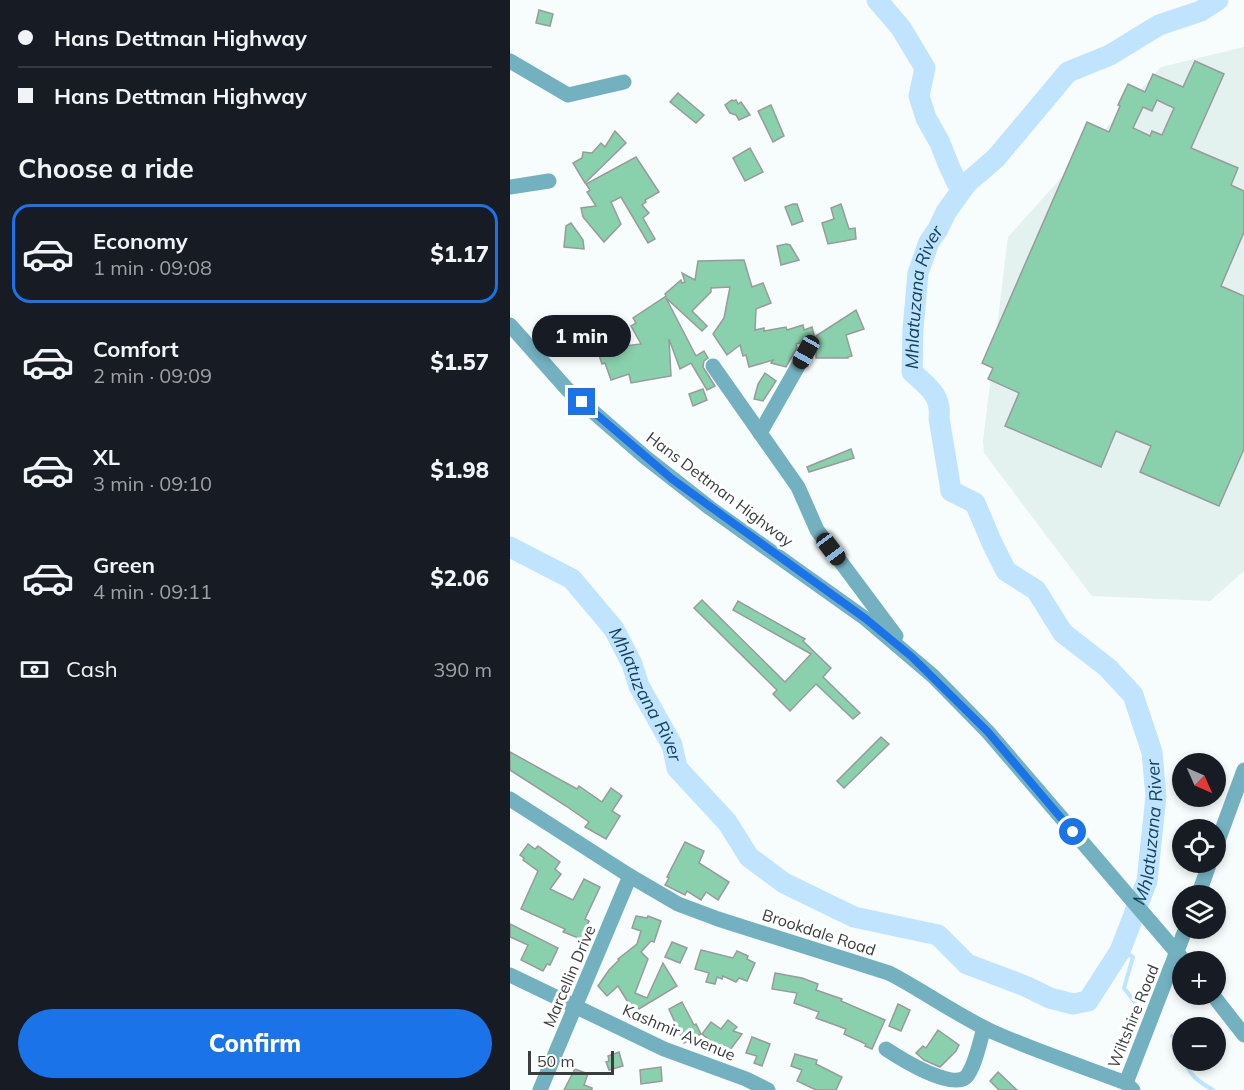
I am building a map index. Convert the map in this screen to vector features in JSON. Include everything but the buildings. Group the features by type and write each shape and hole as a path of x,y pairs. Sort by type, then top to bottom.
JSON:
{"street":[{"path":"510,61 568,95 624,82"},
{"path":"510,187 549,181"},
{"name":"Hans Dettman Highway","path":"510,325 567,389 645,457 710,508 866,619 912,657 988,732 1176,951"},
{"path":"760,433 806,352"},
{"path":"713,366 798,487 817,530 912,657"},
{"path":"1226,819 1244,770"},
{"name":"Brookdale Road","path":"510,800 678,904 888,973 915,986 984,1028 1129,1086"},
{"name":"Marcellin Drive","path":"540,1090 630,876"},
{"name":"Kashmir Avenue","path":"510,975 664,1048 746,1079 768,1090"},
{"name":"Wiltshire Road","path":"1129,1086 1172,979"},
{"path":"1221,1005 1244,1035"},
{"path":"886,1049 921,1071 955,1083 962,1081 969,1073 984,1028"}],"shaded area":[{"path":"1244,47 1244,571 1210,601 1092,596 984,453 983,441 1008,237 1161,67"}],"waterway":[{"path":"877,0 901,28 925,68 919,96 926,118 940,143 961,191"},
{"name":"Mhlatuzana River","path":"510,547 572,579 614,629 632,664 639,686 672,745 677,768 727,822 749,857 784,883 854,917 938,935 967,964 1050,998 1073,1004 1088,1001 1120,951 1147,881 1156,796 1152,752 1133,695 1108,668 1063,633 1036,590 1006,571 975,503 951,491 938,403 928,387 912,372 918,273 929,242 946,212 967,183 996,158 1068,72 1110,55 1159,25 1201,11 1218,0"},
{"path":"1116,957 1128,954 1133,957 1124,988 1137,1005"},
{"path":"1190,1071 1195,1078 1213,1090"}],"route":[{"path":"582,402 672,479 800,570 912,657 988,732 1073,832"}]}
